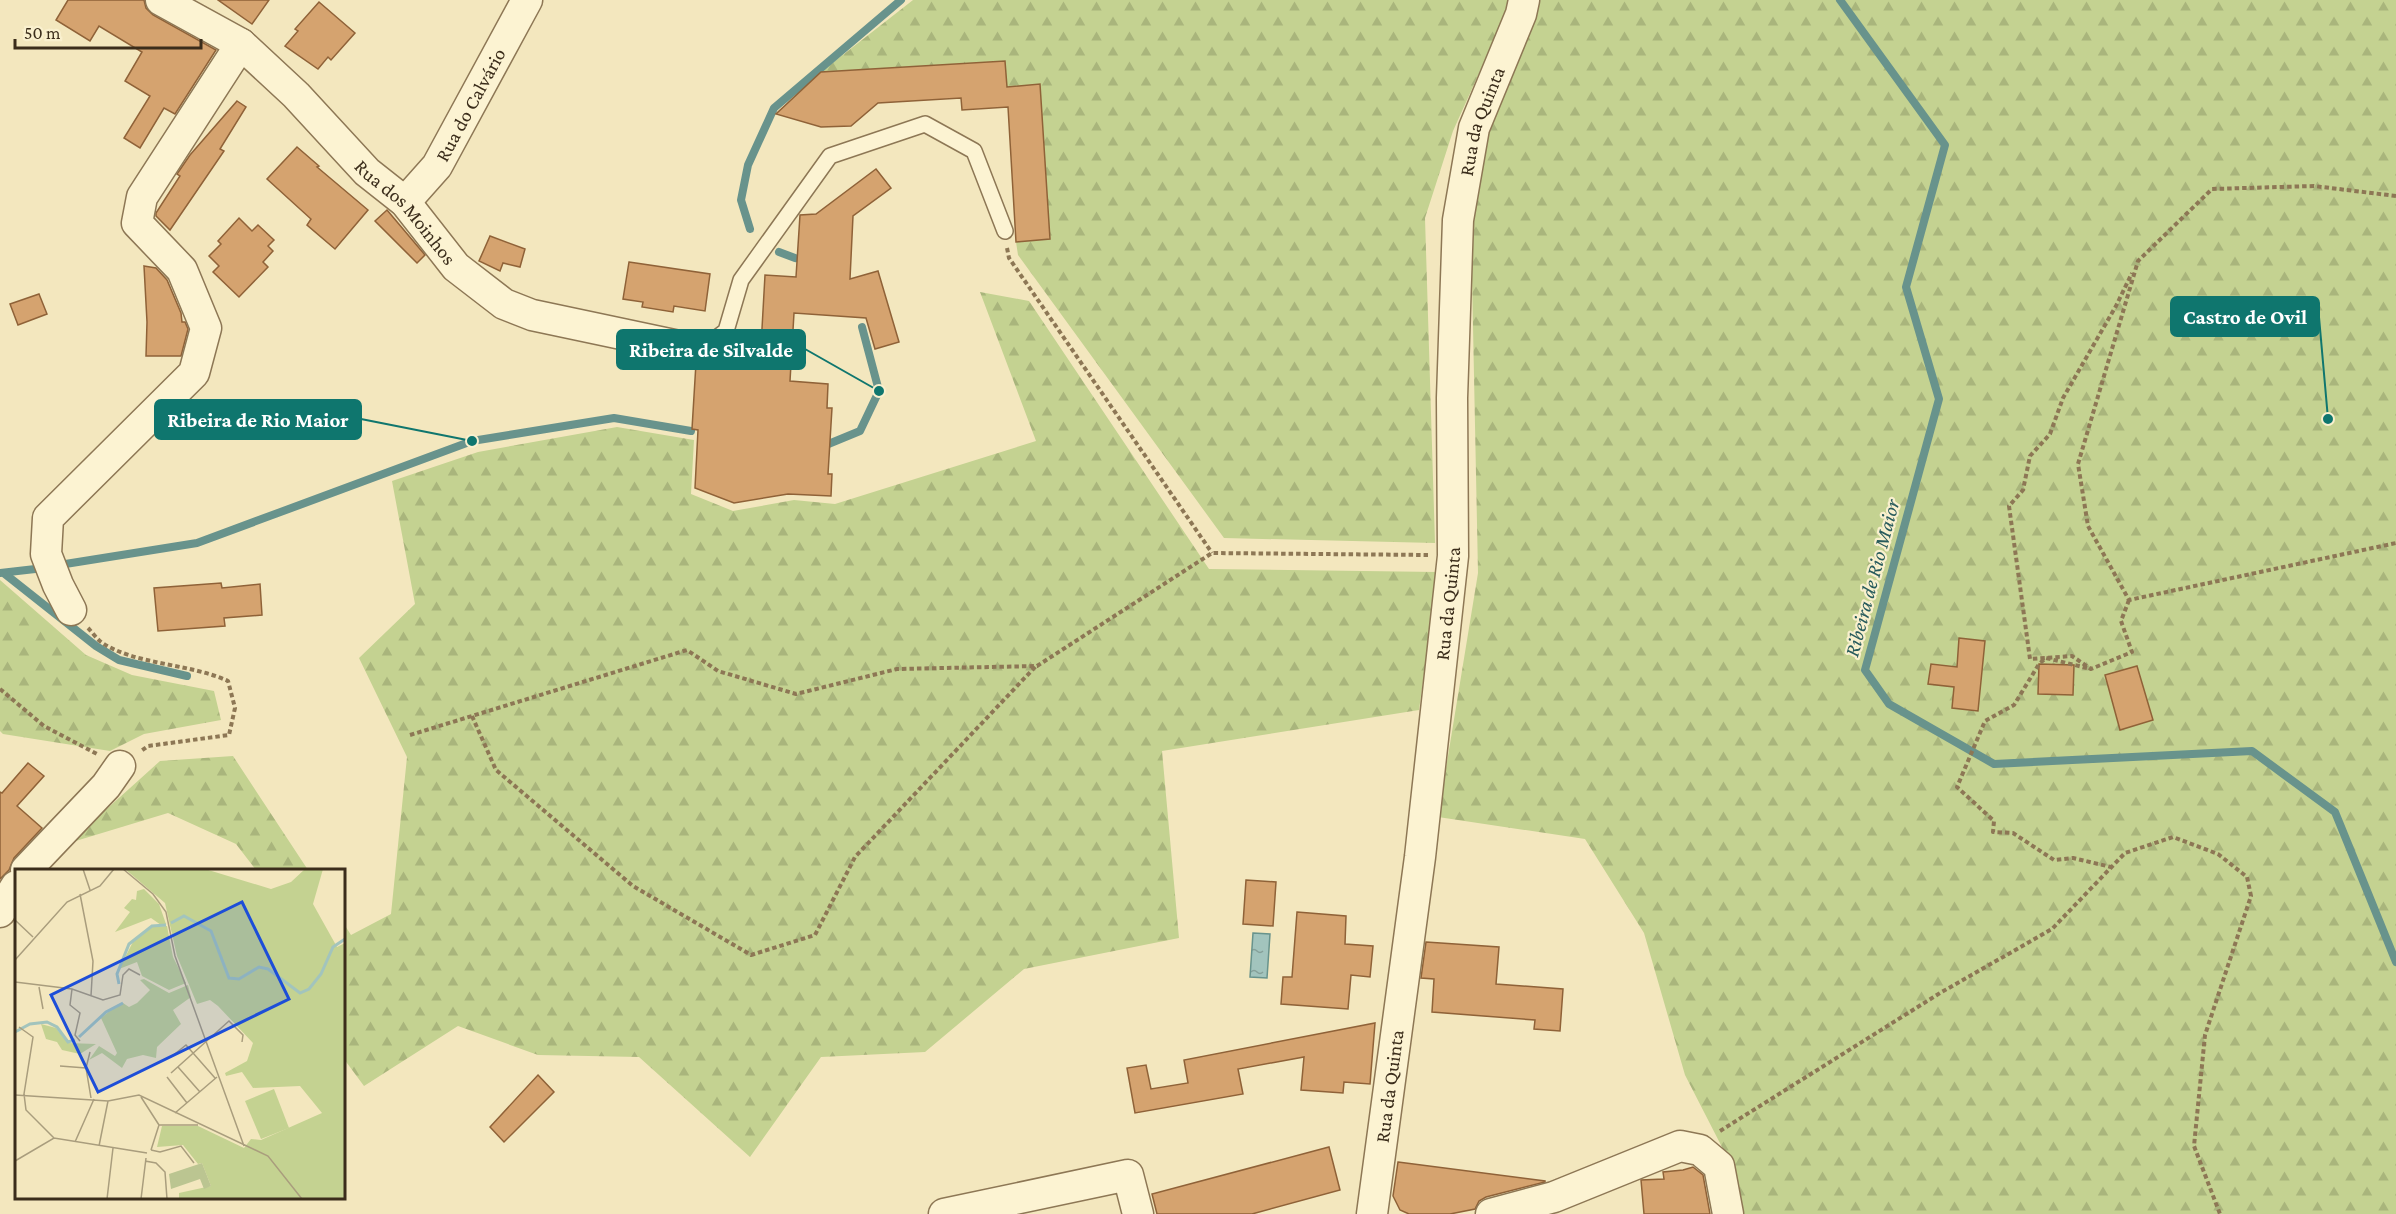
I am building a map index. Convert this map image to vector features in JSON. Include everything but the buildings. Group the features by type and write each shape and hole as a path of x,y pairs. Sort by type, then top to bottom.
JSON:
{"street":[{"name":"Rua dos Moinhos","path":"161,0 241,44 296,95 367,172 405,202 456,267 504,304 532,315 688,348"},
{"name":"Rua do Calvário","path":"405,202 437,166 527,0"},
{"name":"Rua da Quinta","path":"1372,1214 1420,857 1453,556 1452,398 1458,220 1473,128 1521,14 1524,0"},
{"path":"65,598 46,554 48,518 194,373 206,328 182,270 137,223 142,197 241,44"},
{"path":"28,869 106,786 120,766"},
{"path":"0,912 15,888"},
{"path":"1491,1214 1554,1197 1680,1146 1700,1150 1719,1167 1728,1214"},
{"path":"944,1214 1128,1175 1138,1214"}],"lane":[{"path":"688,348 706,346 726,331 741,280 830,156 925,124 974,151 1005,231"}],"path":[{"path":"2091,669 2072,656 2030,659 2009,506 2023,490 2030,456 2050,434 2063,398 2116,306 2138,261 2212,189 2314,186 2396,196"},
{"path":"1005,231 1009,258 1212,553"},
{"path":"2046,658 2091,669 2132,652 2121,621 2129,600 2088,526 2078,464 2138,261"},
{"path":"2129,600 2396,543"},
{"path":"472,716 496,770 633,886 751,955 815,935 855,857 1037,666 1212,553 1453,556"},
{"path":"0,689 44,726 120,766 148,747 229,735 236,708 228,681 211,673 123,653 100,641 65,598"},
{"path":"410,735 687,650 718,671 796,694 897,669 1037,666"},
{"path":"2046,658 2039,664 2014,705 1985,721 1957,787 1994,821 1993,832 2013,833 2054,860 2073,858 2111,867"},
{"path":"1700,1150 1720,1132 1940,993 2052,929 2125,853 2173,837 2218,854 2247,877 2251,896 2205,1035 2194,1146 2220,1214"}],"green space":[{"path":"913,0 1512,0 1453,131 1425,218 1435,543 1224,538 1018,255 1016,242 1050,239 1040,85 1007,87 1005,61 821,72"},
{"path":"1539,0 2396,0 2396,1214 1741,1214 1725,1153 1685,1075 1644,933 1585,839 1438,817 1478,573 1471,228 1486,125"},
{"path":"980,292 1029,301 1209,569 1438,572 1419,710 1162,751 1179,938 1024,969 925,1052 821,1057 750,1157 639,1057 538,1055 458,1026 364,1086 345,1060 345,926 351,935 391,914 407,757 359,658 415,604 392,481 478,452 617,427 694,440 691,494 733,511 794,500 835,504 1036,441"},
{"path":"0,580 86,655 132,675 214,691 221,720 144,734 110,751 3,734 0,731"},
{"path":"233,756 307,869 255,869 236,844 168,813 69,843 160,761"}],"water":[{"path":"1253,933 1270,934 1267,978 1250,977"}],"waterway":[{"name":"Ribeira de Rio Maior","path":"750,229 741,200 748,165 774,108 901,0"},
{"name":"Ribeira de Rio Maior","path":"1840,0 1945,145 1906,287 1939,399 1865,670 1889,704 1994,764 2252,751 2335,812 2396,962"},
{"path":"779,252 795,258"},
{"path":"826,445 860,431 879,391 862,327"},
{"name":"Ribeira de Rio Maior","path":"59,565 197,543 472,441 614,418 691,431"},
{"name":"Ribeira de Rio Maior","path":"0,573 44,568"},
{"path":"5,574 96,646 119,660 187,676"}],"place":[{"name":"Ribeira de Silvalde","path":"879,391"},
{"name":"Castro de Ovil","path":"2328,419"},
{"name":"Ribeira de Rio Maior","path":"472,441"}]}
